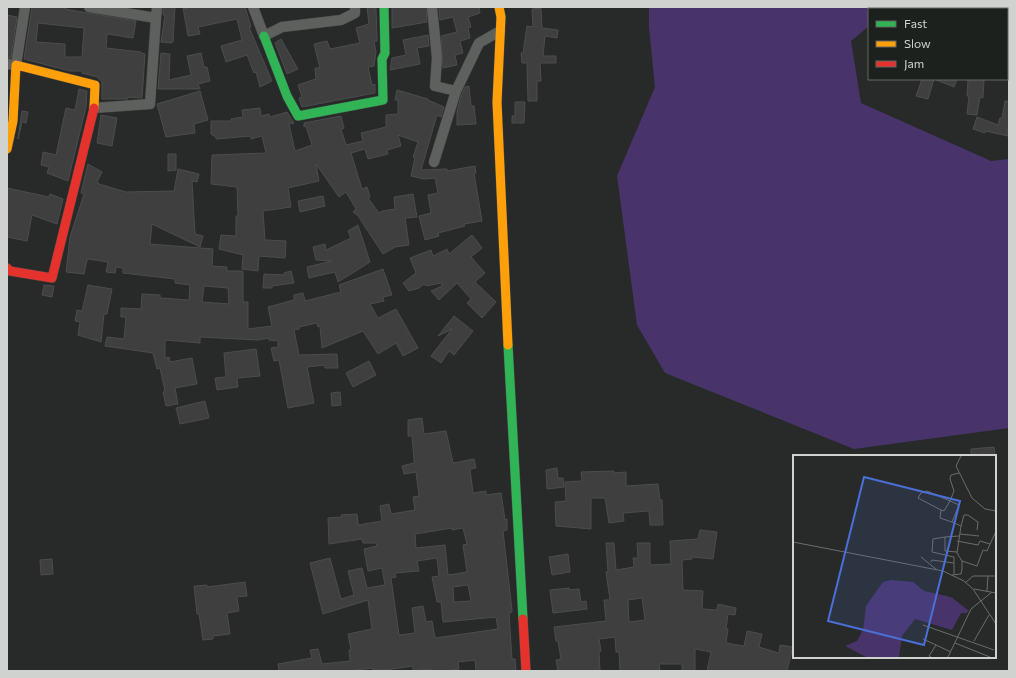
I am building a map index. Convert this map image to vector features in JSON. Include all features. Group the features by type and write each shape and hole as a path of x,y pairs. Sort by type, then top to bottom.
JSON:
{"main road":[{"path":"264,36 287,96 298,116 383,100 382,59 384,54 384,7"},
{"path":"499,7 501,18 497,102 518,551 526,671"},
{"path":"501,18 507,7"},
{"path":"7,149 13,121 12,65 95,84 94,108 52,278 10,271 7,268"}],"street":[{"path":"12,65 25,7"},
{"path":"89,7 156,18"},
{"path":"94,108 150,104 158,7"},
{"path":"253,7 264,36 282,27 341,20 355,12 355,7"},
{"path":"432,7 437,58 435,86 456,90"},
{"path":"434,162 456,90 479,43 500,31"}],"shaded area":[{"path":"649,7 872,7 868,8 868,27 851,41 861,103 991,161 1009,159 1009,428 854,449 665,373 637,325 617,176 655,87 649,27"}],"building":[{"path":"32,7 66,7 65,9 136,21 133,38 107,34 106,48 141,52 145,54 142,98 128,97 128,99 102,99 102,82 97,77 82,73 82,71 70,71 24,59","holes":["38,23 84,28 82,57 65,57 65,44 36,42"]},
{"path":"163,7 175,7 173,42 170,43 161,42 165,15 163,15"},
{"path":"187,7 245,7 251,27 249,27 272,81 260,87 256,72 254,73 247,55 226,62 221,46 242,40 237,19 198,27 200,34 188,36 183,8 187,9"},
{"path":"367,7 376,7 377,41 374,41 376,52 374,66 368,67 372,85 375,84 375,93 302,107 299,98 302,97 298,85 316,79 315,68 320,68 314,44 327,41 330,49 360,43 356,28 369,24"},
{"path":"392,7 426,7 427,22 392,28"},
{"path":"439,7 479,7 480,13 468,17 471,27 468,28 470,38 460,41 463,53 455,55 457,65 443,68 441,36 457,32 453,17 440,20"},
{"path":"541,8 542,28 558,30 557,38 545,36 543,56 556,56 556,63 540,63 541,81 537,81 537,101 528,101 527,63 522,63 521,53 523,53 527,26 533,27 532,9"},
{"path":"7,15 17,17 11,58 7,58"},
{"path":"428,35 429,46 417,48 420,64 390,70 392,58 406,55 403,40"},
{"path":"281,39 298,69 287,74 275,43"},
{"path":"161,53 170,54 169,80 191,75 187,56 201,53 204,67 207,67 210,81 198,84 200,89 158,89"},
{"path":"922,80 934,80 928,99 916,96"},
{"path":"936,80 957,80 954,87"},
{"path":"968,80 984,80 983,98 980,97 977,115 967,114 969,96 967,96"},
{"path":"469,86 471,106 474,106 476,124 457,125 457,111 461,96 465,87"},
{"path":"79,89 87,91 86,107 68,181 47,173 49,167 41,165 43,152 56,155 66,108 75,110"},
{"path":"397,90 428,99 444,107 441,117 437,115 421,170 447,169 447,171 475,166 476,173 474,173 482,221 464,224 465,226 438,233 439,236 425,240 419,216 431,213 428,195 438,193 435,178 424,179 411,176 415,157 413,157 418,142 398,135 401,146 387,150 388,154 368,159 365,149 351,153 362,189 367,187 370,197 368,198 379,213 382,211 395,209 394,197 413,194 417,217 405,218 409,245 395,247 383,254 358,216 353,212 356,209 346,192 339,197 316,164 319,181 288,188 291,207 263,211 265,240 286,241 285,258 259,256 258,271 242,269 243,255 219,249 221,235 236,236 236,216 238,216 237,187 211,184 212,155 266,153 262,136 251,139 251,136 216,139 216,137 211,134 211,121 232,121 231,119 243,117 242,110 260,108 261,116 269,114 270,117 287,112 294,123 289,124 295,151 312,145 306,126 304,127 304,123 341,116 344,128 341,129 346,145 363,141 361,133 386,127 386,115 398,114 398,100 395,100"},
{"path":"200,91 208,120 194,124 195,133 166,137 157,104"},
{"path":"1005,101 1009,101 1008,136 985,131 985,133 973,129 977,117 998,125 1000,118 1002,118"},
{"path":"515,102 525,102 524,123 512,123 512,116 515,116"},
{"path":"22,111 28,112 26,123 22,122 18,139"},
{"path":"101,115 117,118 112,146 97,143"},
{"path":"168,154 176,154 176,170 168,171"},
{"path":"88,164 102,172 97,182 99,184 126,192 174,191 178,169 199,174 197,182 192,181 195,234 203,236 200,247 152,224 150,244 213,249 212,266 227,267 227,271 243,271 243,302 248,302 248,329 272,326 268,307 294,300 294,295 303,293 305,301 341,292 339,285 383,269 392,295 383,297 384,301 370,304 378,318 396,309 418,348 403,356 396,343 378,354 363,331 322,348 320,326 318,327 317,323 299,327 299,329 294,330 299,355 337,354 338,368 325,368 325,365 307,367 314,403 288,408 279,360 274,361 271,348 278,347 278,341 269,340 269,338 258,340 200,337 200,343 165,340 165,358 169,357 170,362 192,358 197,384 175,388 178,404 166,406 163,392 165,391 160,368 157,369 153,353 105,346 107,337 124,339 126,317 121,317 121,308 141,309 142,294 160,295 160,298 189,300 190,285 175,283 175,279 123,273 123,268 116,267 115,273 106,272 108,262 88,259 84,274 66,272 70,237 84,194 81,193","holes":["204,286 228,288 229,304 202,302"]},
{"path":"7,188 49,197 50,194 63,199 57,224 32,215 27,241 7,237"},
{"path":"323,196 325,206 300,212 298,201"},
{"path":"358,225 370,262 338,282 335,272 309,278 307,267 332,261 316,260 313,247 325,244 326,250 351,238 348,231"},
{"path":"472,235 482,248 471,257 485,273 475,282 496,302 482,318 467,303 471,299 457,283 439,300 431,291 442,286 441,283 426,286 424,284 419,288 409,291 403,283 416,273 410,258 431,250 433,256 447,249 449,254"},
{"path":"291,271 294,283 272,286 272,288 263,288 264,274 285,275 284,273"},
{"path":"44,285 54,286 52,297 42,295"},
{"path":"88,285 112,289 107,314 104,314 101,342 78,335 80,322 75,321 77,310 82,311"},
{"path":"454,316 473,331 454,355 449,351 441,363 431,356 452,329 438,336"},
{"path":"256,349 260,376 237,378 238,387 217,390 215,378 226,377 224,353"},
{"path":"369,361 376,375 353,387 346,373"},
{"path":"340,392 341,405 332,406 331,393"},
{"path":"205,401 209,418 180,424 176,408"},
{"path":"422,418 424,434 446,431 453,463 474,459 476,468 470,469 473,493 486,491 486,495 501,493 505,520 507,519 507,530 503,531 512,610 512,612 509,613 512,659 515,659 516,671 476,671 475,660 458,662 459,669 444,671 431,671 431,669 413,671 413,666 385,670 373,670 373,668 347,671 279,671 278,664 312,658 310,650 318,649 322,664 350,661 349,650 351,650 348,634 372,629 368,600 323,614 310,563 330,558 341,599 354,595 348,571 362,568 367,588 385,585 382,568 368,571 364,549 377,546 376,543 363,543 362,539 329,544 328,518 357,514 358,525 382,521 380,506 389,504 391,514 415,510 413,497 419,496 416,472 404,474 402,466 414,463 412,436 408,436 408,420","holes":["452,528 452,530 463,528 467,544 463,545 467,572 448,575 445,545 416,548 415,534","437,558 439,576 432,577 437,602 441,602 443,622 496,617 498,629 435,638 432,621 426,622 423,606 412,608 415,633 399,635 391,578 396,577 395,573 419,571 417,561","468,585 471,601 454,602 453,587"]},
{"path":"994,447 995,455 971,455 971,449"},
{"path":"557,468 558,478 563,478 564,487 547,489 546,470"},
{"path":"614,471 614,473 626,472 626,486 658,484 660,500 662,500 663,525 650,525 649,511 623,513 624,521 609,523 605,498 591,498 591,529 556,526 555,502 566,501 565,482 582,481 581,472"},
{"path":"700,530 717,532 713,559 692,557 692,559 682,560 683,590 703,591 702,609 717,610 718,604 736,608 735,615 728,614 726,643 744,646 747,631 762,634 759,647 779,653 780,645 793,647 787,671 707,671 711,652 695,649 695,671 682,671 682,664 659,664 660,671 620,671 619,652 616,652 615,637 599,639 601,651 599,652 600,671 558,671 556,660 561,659 554,627 606,621 604,600 610,600 606,572 608,572 606,543 614,543 616,570 634,567 633,558 638,558 637,543 650,543 650,565 671,564 670,541 698,539","holes":["642,598 645,620 629,622 628,600"]},
{"path":"568,554 570,572 552,575 549,557"},
{"path":"52,559 53,574 41,575 40,560"},
{"path":"245,582 247,596 237,597 239,611 227,613 230,634 213,636 213,639 203,640 199,614 197,614 194,586 207,585 207,587"},
{"path":"569,588 569,590 579,589 581,602 586,601 587,609 553,613 550,590"}],"traffic: fast":[{"path":"264,36 287,96 298,116 383,100 382,59 385,53 384,7"},
{"path":"508,345 523,619"}],"traffic: slow":[{"path":"499,7 501,17 497,102 508,345"},
{"path":"7,149 13,121 16,65 95,85 94,108"}],"traffic: jam":[{"path":"7,268 10,271 52,278 94,108"},
{"path":"523,619 526,671"}]}
